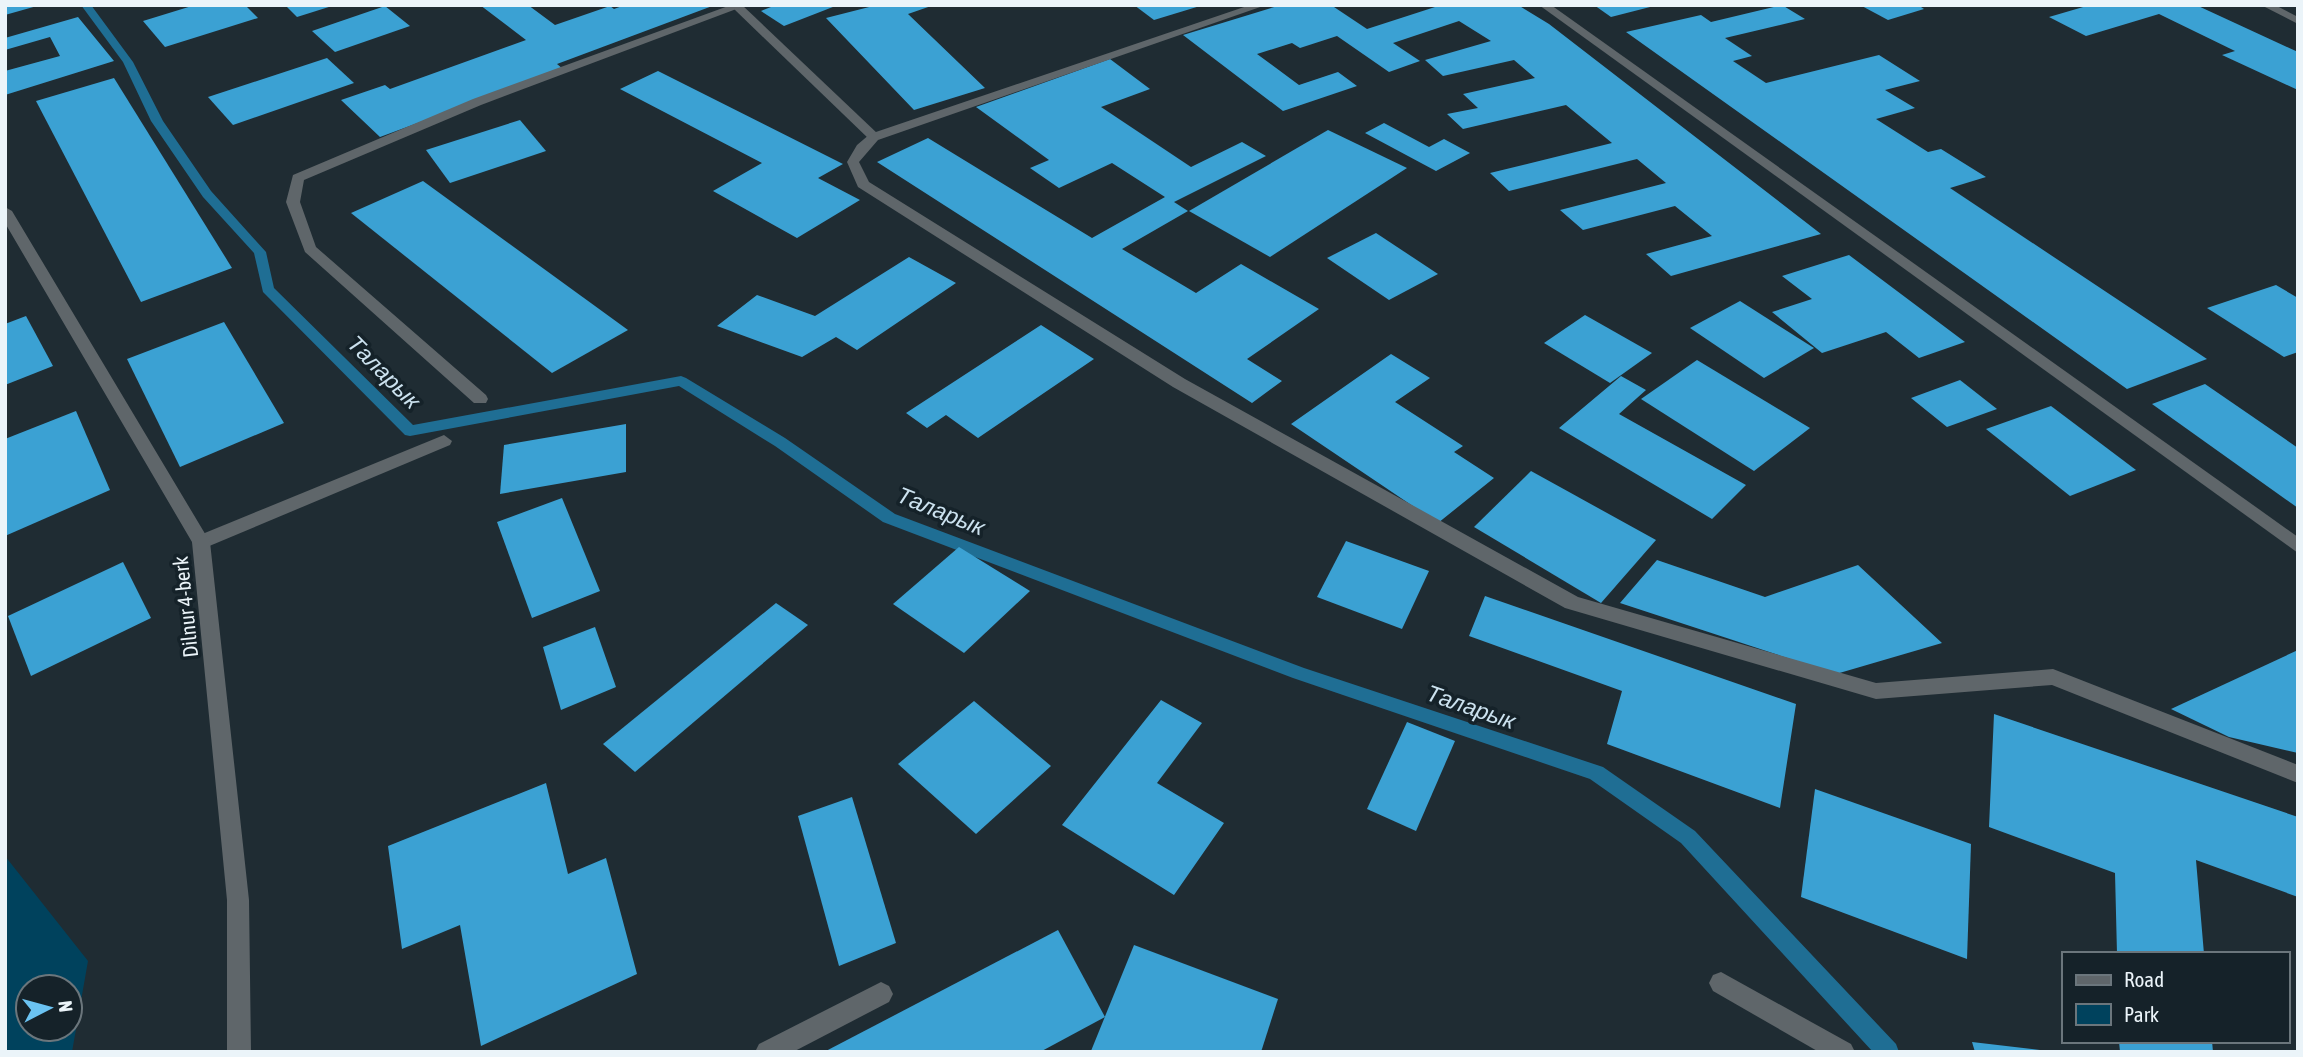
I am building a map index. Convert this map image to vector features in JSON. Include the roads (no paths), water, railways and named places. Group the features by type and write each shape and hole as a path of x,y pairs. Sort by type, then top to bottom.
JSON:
{"street":[{"path":"1261,5 874,137 862,148 853,162 863,184 1179,383 1572,603 1876,691 2053,677 2298,775"},
{"path":"1544,5 2298,546"},
{"path":"2266,5 2298,21"},
{"path":"480,399 310,249 293,202 298,178 477,102 740,6 874,137"},
{"name":"Dilnur 4-berk","path":"5,211 201,542 237,900 239,1052"},
{"path":"201,542 444,442"},
{"path":"1721,983 1843,1052"},
{"path":"766,1052 881,994"}],"waterway":[{"name":"Таларык","path":"86,5 128,62 157,121 207,194 260,252 268,289 410,431 681,381 780,442 889,518 1299,673 1596,773 1688,837 1888,1052"}]}
